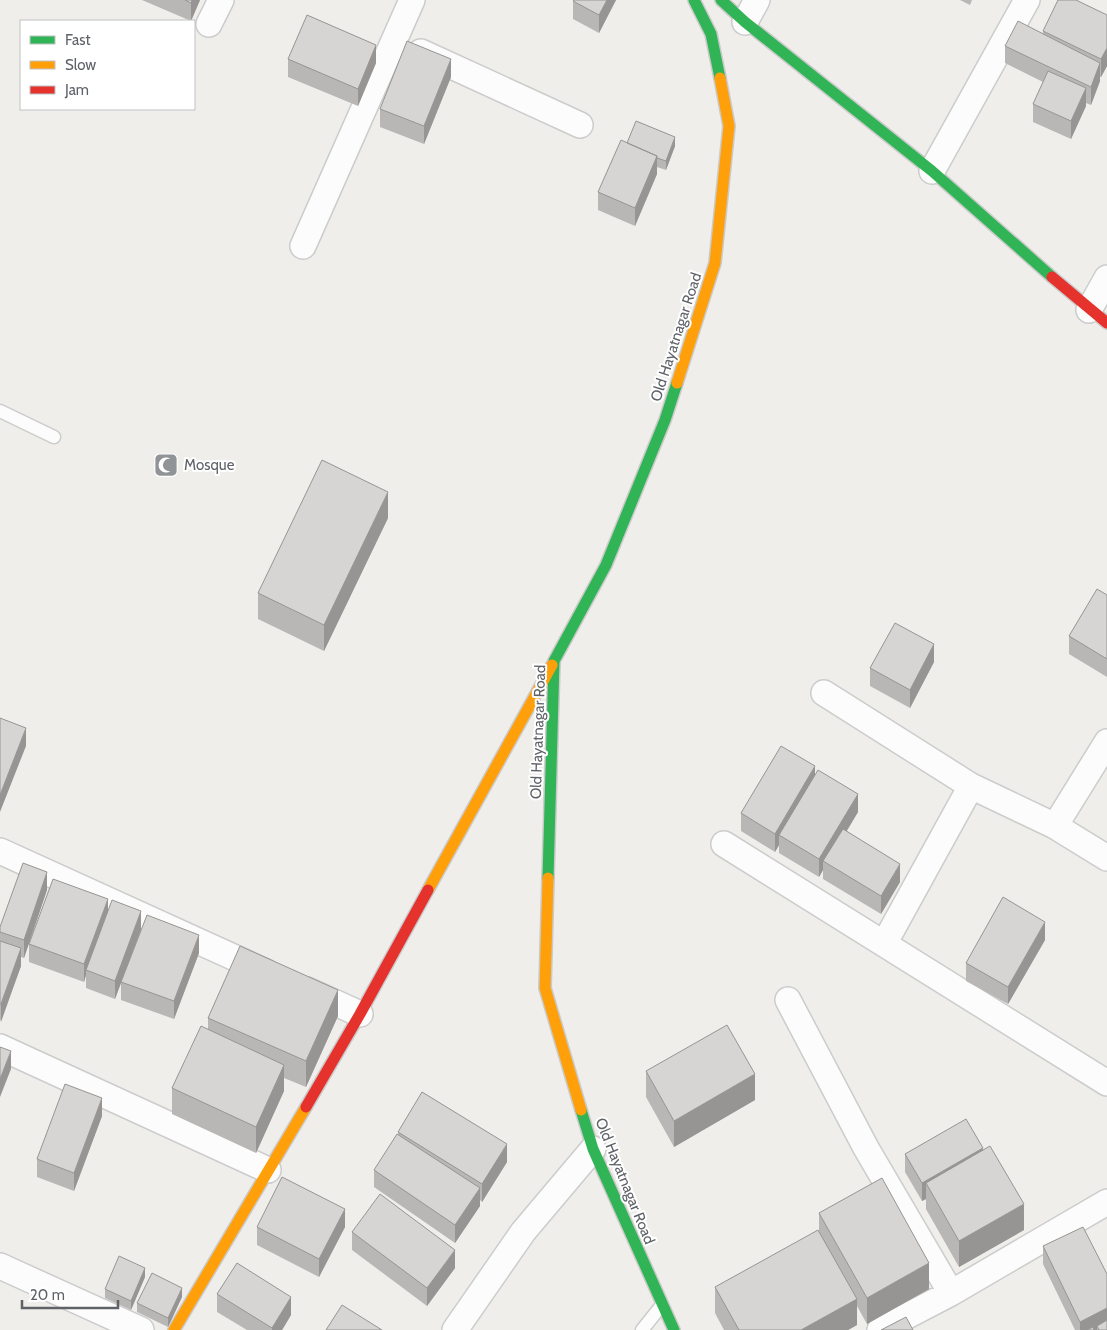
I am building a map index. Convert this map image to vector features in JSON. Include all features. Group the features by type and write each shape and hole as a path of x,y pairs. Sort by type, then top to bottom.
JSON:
{"street":[{"path":"209,24 221,0"},
{"path":"303,246 412,0"},
{"name":"Old Hayatnagar Road","path":"674,1330 593,1149 545,988 554,662 606,565 665,420 715,263 728,126 711,34 694,0"},
{"path":"721,0 745,22 932,170 1098,316 1107,278"},
{"path":"745,22 757,0"},
{"path":"932,170 1027,0"},
{"path":"394,40 580,125"},
{"path":"174,1330 360,1014 554,662"},
{"path":"824,692 971,786 1055,826 1107,858"},
{"path":"1055,826 1107,742"},
{"path":"884,944 971,786"},
{"path":"724,844 1107,1083"},
{"path":"0,851 360,1014"},
{"path":"788,1000 866,1148 951,1293"},
{"path":"0,1047 268,1170"},
{"path":"455,1330 524,1232 593,1149"},
{"path":"880,1330 951,1293 1107,1202"},
{"path":"0,1266 141,1330"}],"lane":[{"path":"0,411 54,437"},
{"path":"642,1330 662,1304"}],"building":[{"path":"574,0 607,0 599,15"},
{"path":"1058,0 1076,0 1107,15 1107,48 1101,59 1043,31"},
{"path":"307,15 376,45 358,89 288,59"},
{"path":"1018,21 1100,63 1091,87 1005,46"},
{"path":"407,41 451,59 424,126 380,109"},
{"path":"1048,71 1086,88 1071,121 1033,104"},
{"path":"636,121 675,137 666,161 627,143"},
{"path":"621,140 657,156 635,208 598,192"},
{"path":"322,460 388,492 324,625 258,593"},
{"path":"1097,589 1107,595 1107,659 1069,636"},
{"path":"895,623 934,644 910,690 870,668"},
{"path":"0,718 26,728 0,795"},
{"path":"781,746 815,766 775,834 741,813"},
{"path":"818,770 858,794 819,859 779,835"},
{"path":"843,829 900,864 881,896 823,861"},
{"path":"23,863 47,872 24,940 0,932 0,927"},
{"path":"53,879 108,899 84,964 29,944"},
{"path":"1003,897 1045,922 1008,987 966,963"},
{"path":"112,900 141,911 115,981 86,970"},
{"path":"147,915 199,935 174,1001 121,982"},
{"path":"0,941 21,948 1,1004 0,1004"},
{"path":"240,946 338,990 306,1061 208,1018"},
{"path":"727,1025 755,1074 674,1121 646,1071"},
{"path":"201,1026 284,1065 256,1127 172,1088"},
{"path":"0,1047 11,1051 0,1079"},
{"path":"65,1084 102,1098 74,1173 37,1159"},
{"path":"422,1092 507,1144 482,1184 398,1132"},
{"path":"966,1119 983,1148 922,1183 905,1154"},
{"path":"397,1134 480,1188 455,1225 374,1170"},
{"path":"990,1146 1024,1204 959,1241 926,1183"},
{"path":"282,1177 345,1209 319,1259 257,1227"},
{"path":"882,1178 929,1263 867,1298 819,1213"},
{"path":"380,1194 455,1250 427,1288 352,1232"},
{"path":"1083,1227 1107,1274 1107,1308 1080,1322 1043,1246"},
{"path":"818,1230 857,1299 801,1330 739,1330 715,1287"},
{"path":"119,1256 145,1268 131,1301 105,1289"},
{"path":"237,1263 291,1297 272,1328 217,1294"},
{"path":"152,1273 182,1288 168,1318 137,1303"},
{"path":"342,1305 382,1330 326,1330"},
{"path":"906,1317 913,1330 881,1330"},
{"path":"1107,1320 1107,1330 1099,1330 1097,1326"}],"traffic: fast":[{"path":"694,0 711,34 720,78"},
{"path":"721,0 745,22 932,171 1052,277"},
{"path":"548,878 554,661 606,565 665,420 677,383"},
{"path":"581,1110 593,1149 674,1330"}],"traffic: slow":[{"path":"677,383 715,263 729,126 720,78"},
{"path":"428,890 552,665"},
{"path":"548,878 545,988 581,1110"},
{"path":"174,1330 306,1107"}],"traffic: jam":[{"path":"1052,277 1107,323"},
{"path":"306,1107 428,890"}],"place":[{"name":"Mosque","path":"166,465"}]}
